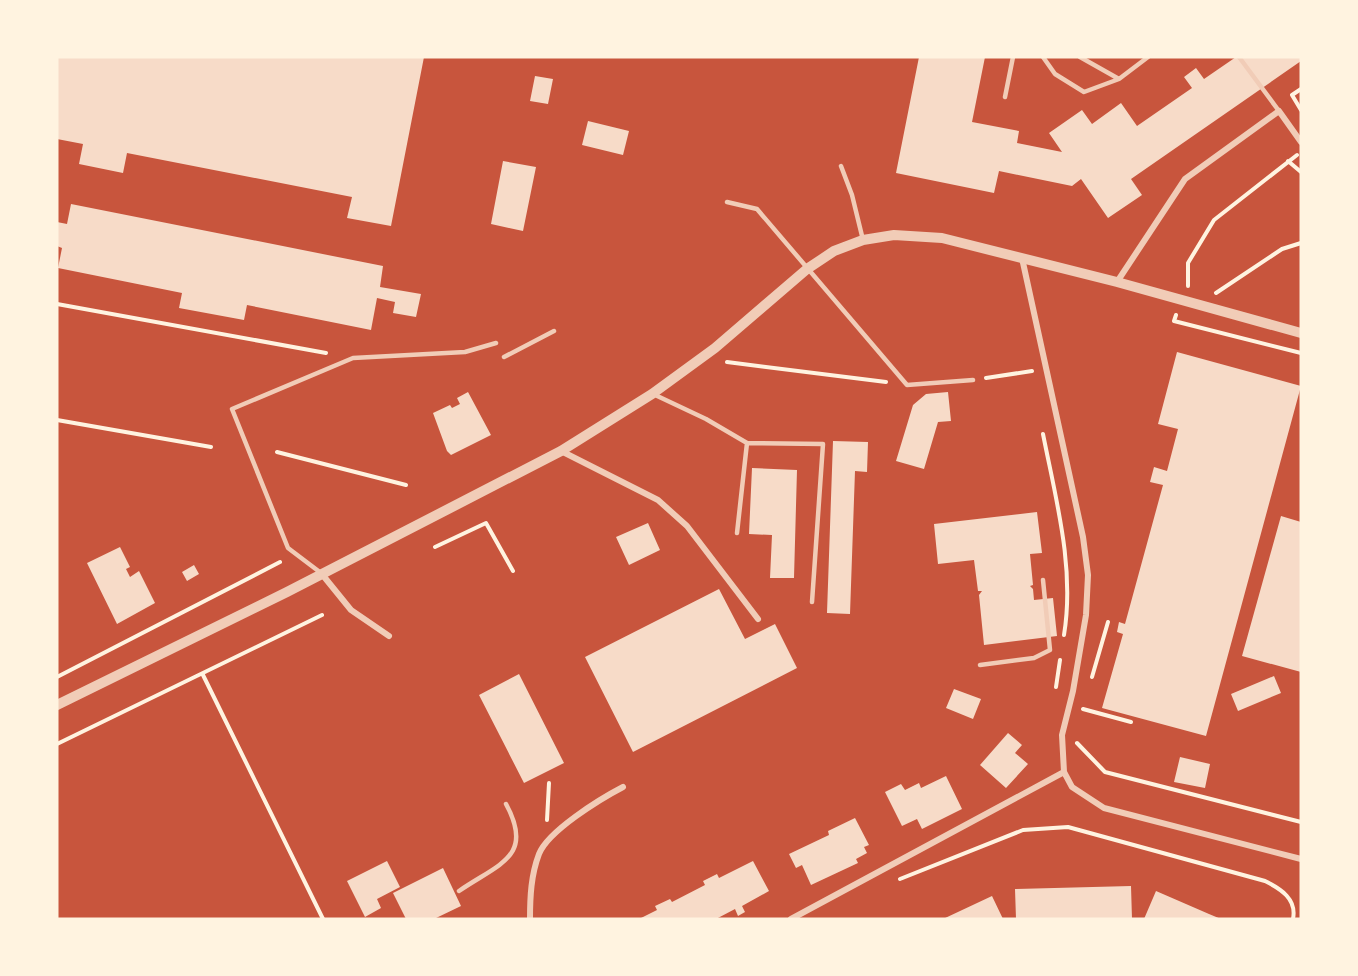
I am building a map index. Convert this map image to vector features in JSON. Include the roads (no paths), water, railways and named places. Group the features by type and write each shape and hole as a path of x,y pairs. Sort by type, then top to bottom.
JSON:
{"street":[{"path":"1117,282 1185,178 1279,111 1301,142"},
{"path":"57,705 561,451 652,394 715,348 807,269 834,251 863,240 894,235 942,238 1117,282 1301,333"},
{"path":"1022,258 1083,537 1088,575 1086,615 1073,691 1062,735 1064,772 1072,787 1104,808 1301,859"},
{"path":"561,451 658,500 687,526 758,619"},
{"path":"321,573 351,610 389,636"},
{"path":"791,919 1064,772"},
{"path":"530,919 530,888 540,852 567,823 622,787"}],"lane":[{"path":"1005,98 1013,57"},
{"path":"1043,57 1055,74 1084,92 1119,79 1148,57"},
{"path":"1080,57 1119,79"},
{"path":"1239,57 1279,111"},
{"path":"841,166 852,195 863,240"},
{"path":"727,202 757,209 908,385 973,380"},
{"path":"504,357 554,331"},
{"path":"321,573 288,548 232,409 353,358 465,352 495,343"},
{"path":"652,394 706,419 747,443 823,444 812,602"},
{"path":"737,533 747,443"},
{"path":"980,665 1034,658 1050,650 1043,580"},
{"path":"459,891 513,854 519,837 514,819 506,804"}]}
